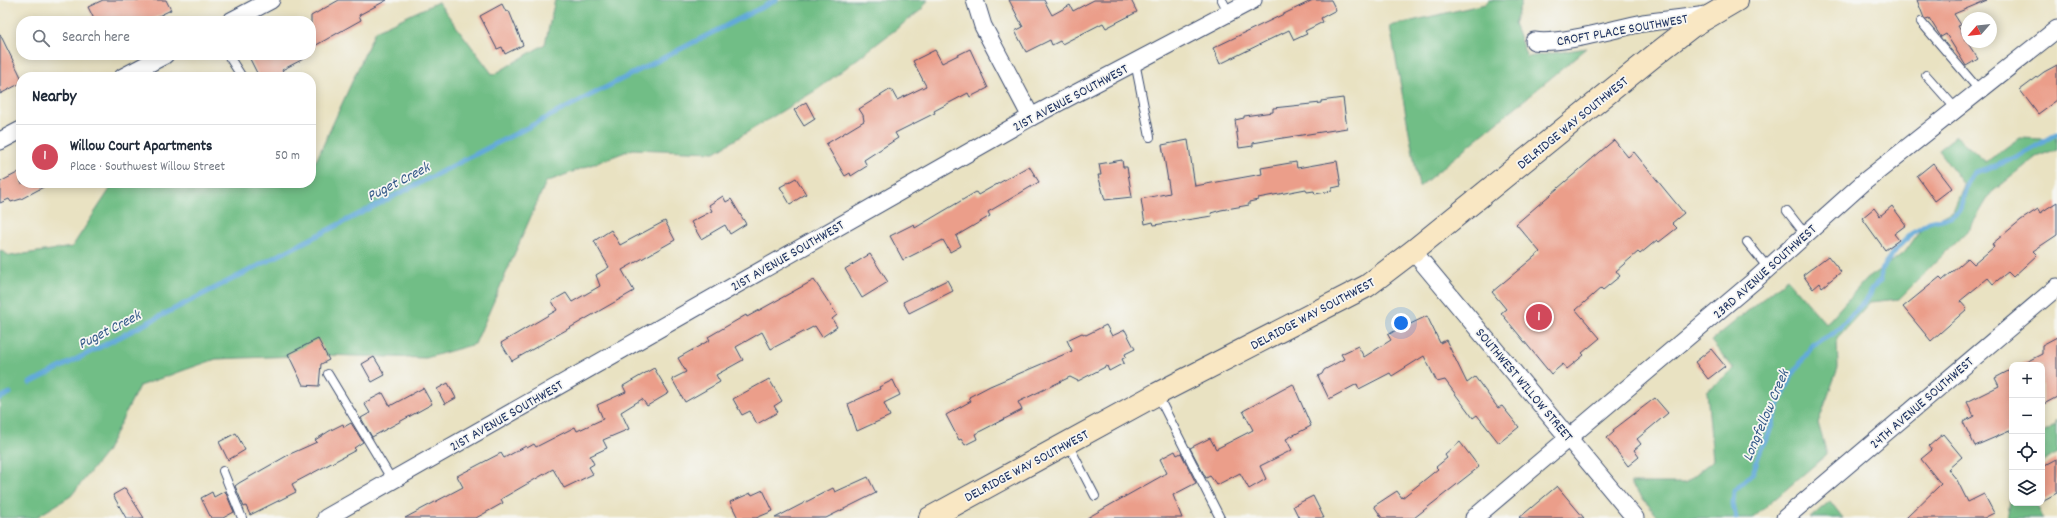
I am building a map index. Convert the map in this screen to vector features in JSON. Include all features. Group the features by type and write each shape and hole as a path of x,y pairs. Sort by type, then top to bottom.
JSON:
{"main road":[{"name":"DELRIDGE WAY SOUTHWEST","path":"930,518 1157,394 1367,286 1413,251 1691,27 1737,0"}],"street":[{"path":"241,16 271,0"},
{"path":"975,0 983,26 1031,117"},
{"name":"21ST AVENUE SOUTHWEST","path":"326,518 1031,117 1135,62 1226,6 1253,0"},
{"name":"CROFT PLACE SOUTHWEST","path":"1534,41 1558,41 1644,23 1711,15"},
{"name":"23RD AVENUE SOUTHWEST","path":"1474,518 1768,268 1864,182 1957,110 2057,29"},
{"path":"133,72 155,60"},
{"path":"0,141 16,133"},
{"name":"SOUTHWEST WILLOW STREET","path":"1413,251 1570,437 1635,518"},
{"name":"24TH AVENUE SOUTHWEST","path":"1785,518 2057,287"}],"lane":[{"path":"1921,22 1980,91"},
{"path":"231,60 239,72"},
{"path":"1135,62 1150,137"},
{"path":"1926,75 1957,110"},
{"path":"1787,211 1805,234"},
{"path":"1747,242 1768,268"},
{"path":"328,374 392,480"},
{"path":"1157,394 1220,518"},
{"path":"1068,443 1095,496"},
{"path":"223,471 242,518"}],"green space":[{"path":"555,0 928,0 921,10 818,89 715,152 633,149 546,182 475,344 426,358 322,355 216,359 139,386 106,452 71,496 35,518 0,518 0,250 10,256 72,247 111,188 316,188 316,161 375,31 438,2 493,75 545,44"},
{"path":"1489,0 1522,0 1514,24 1527,57 1587,48 1419,187 1390,26 1485,4"},
{"path":"2057,133 2057,149 2036,157 1991,193 1970,228 1899,299 1870,302 1837,338 1838,368 1818,423 1827,454 1753,518 1659,518 1630,483 1685,483 1713,460 1707,391 1734,369 1711,341 1787,279 1826,324 1866,279 1905,252 1922,228 1953,211 1964,185 1938,150 1956,136 1986,162 2019,138 2045,139"},
{"path":"2057,420 2057,454 2045,460 2045,431 2055,426"},
{"path":"1830,501 1843,518 1810,518"},
{"path":"2009,506 2037,506 2043,518 2007,518"}],"building":[{"path":"103,0 166,0 171,10 158,16 92,16 88,7"},
{"path":"339,0 387,0 359,15 361,20 316,45 316,16 311,16"},
{"path":"1009,0 1044,0 1052,15 1070,5 1073,11 1094,0 1131,0 1137,12 1106,28 1103,23 1062,44 1060,41 1052,45 1050,40 1026,52 1015,31 1023,27"},
{"path":"1313,0 1331,0 1336,10 1321,18 1323,22 1305,31 1307,34 1294,40 1289,30 1220,64 1213,48"},
{"path":"1917,0 1987,0 1954,14 1961,25 1958,26 1961,31 1961,48 1971,48 1978,59 1966,66 1946,34 1941,37 1929,18 1924,18"},
{"path":"502,4 506,12 509,11 523,45 505,54 502,47 497,49 480,16"},
{"path":"0,34 19,72 16,72 16,86 0,94"},
{"path":"970,49 988,88 970,97 968,93 934,111 935,113 895,133 898,138 864,160 867,166 851,176 850,173 845,176 826,144 864,121 863,115 859,109 891,89 897,100 926,86 913,61 935,50 942,63"},
{"path":"250,60 301,60 282,70 283,72 256,72"},
{"path":"2057,65 2057,100 2038,114 2020,90 2044,72"},
{"path":"1343,98 1347,128 1253,143 1253,146 1239,148 1235,120 1244,118 1244,116 1273,112 1273,108 1321,103 1321,101"},
{"path":"806,102 815,119 804,126 794,110"},
{"path":"1188,140 1195,186 1262,174 1261,168 1296,162 1297,168 1337,161 1341,186 1332,188 1332,191 1315,194 1314,191 1307,192 1306,189 1258,198 1258,200 1249,202 1249,205 1221,210 1211,213 1212,216 1154,225 1153,222 1145,224 1141,199 1170,193 1162,145"},
{"path":"1614,140 1628,157 1634,152 1684,213 1672,223 1677,228 1659,242 1657,240 1640,254 1638,252 1616,271 1620,276 1603,290 1601,288 1576,310 1600,338 1582,353 1584,355 1567,369 1563,364 1551,374 1501,313 1506,309 1492,292 1540,252 1516,224"},
{"path":"1122,160 1123,167 1127,167 1132,197 1105,200 1098,175 1101,175 1099,164"},
{"path":"1933,163 1952,188 1935,201 1917,176"},
{"path":"1029,166 1039,182 988,212 990,216 956,236 961,246 950,252 943,240 903,260 890,236 914,224 915,228 976,192 978,195"},
{"path":"16,174 16,188 42,188 21,199 11,202 9,199 0,203 0,182"},
{"path":"796,178 806,194 790,204 780,187"},
{"path":"723,196 726,202 731,199 746,224 730,234 725,225 701,239 691,222 712,211 709,205"},
{"path":"2057,202 2057,235 2033,251 2037,255 2013,277 2008,272 1993,284 1988,278 1960,301 1967,309 1931,341 1903,307 1940,277 1943,280 1968,258 1974,264 1994,247 1992,244 2021,220 2038,209 2040,213"},
{"path":"1892,206 1906,225 1894,234 1899,240 1885,250 1862,218 1874,208 1880,216"},
{"path":"665,221 675,240 622,270 634,291 512,361 501,343 557,310 552,301 566,293 572,302 600,286 596,275 609,267 594,241 611,230 620,245"},
{"path":"870,254 888,282 862,298 845,269"},
{"path":"1828,256 1841,272 1822,287 1820,283 1813,289 1803,275"},
{"path":"814,280 837,315 832,319 837,327 822,337 815,326 771,349 762,332 736,347 743,360 716,375 720,382 685,402 672,379 686,372 678,358 710,340 708,337 746,315 747,317"},
{"path":"947,280 953,291 909,313 903,302"},
{"path":"1427,316 1440,343 1446,340 1467,383 1475,377 1498,408 1502,406 1519,427 1499,443 1477,415 1473,418 1445,380 1437,382 1424,356 1392,376 1390,373 1359,389 1357,384 1329,399 1318,376 1322,374 1324,370 1344,359 1341,354 1358,346 1364,357 1391,340 1388,335 1401,327 1402,328"},
{"path":"1106,325 1112,336 1125,330 1135,349 1125,354 1126,357 1122,359 1124,363 1109,371 1107,366 1078,381 1070,377 1018,402 1022,410 975,434 977,439 965,445 961,439 959,440 946,415 971,401 969,397 990,386 1072,351 1067,340 1082,333 1086,335"},
{"path":"2057,337 2057,397 2045,403 2045,362 2026,362 2042,354 2042,345"},
{"path":"318,339 329,360 321,364 319,386 303,385 288,354"},
{"path":"1711,349 1725,366 1708,379 1695,362"},
{"path":"374,357 385,375 372,382 362,364"},
{"path":"654,368 669,393 647,406 642,399 621,412 629,429 603,440 607,448 590,456 594,464 589,467 593,474 564,488 553,469 501,499 503,503 476,518 405,518 463,487 457,476 501,453 504,458 526,446 527,448 534,444 536,447 575,427 577,431 603,419 597,405 626,392 623,386"},
{"path":"2009,371 2009,431 1975,446 1963,422 1974,416 1967,402 1999,386 1995,378"},
{"path":"769,379 782,401 774,406 778,412 757,424 750,411 742,415 733,399"},
{"path":"893,380 900,395 884,403 890,416 857,431 848,404 880,389 879,387"},
{"path":"448,383 456,398 445,404 437,389"},
{"path":"1293,384 1311,426 1286,439 1292,450 1260,466 1266,479 1249,489 1240,473 1217,485 1210,476 1206,478 1190,448 1210,438 1216,449 1253,430 1243,411"},
{"path":"423,388 432,404 372,437 361,418 370,413 364,403 383,393 390,406"},
{"path":"1655,398 1668,413 1637,439 1641,444 1634,450 1639,457 1628,466 1607,438 1614,432 1613,430"},
{"path":"351,423 363,442 354,448 356,450 292,484 296,492 250,515 246,506 244,507 235,486 290,454 317,442 315,440 331,430 343,424 344,427"},
{"path":"236,433 245,450 228,460 219,442"},
{"path":"1943,434 1962,457 1948,469 1957,480 1968,502 1984,494 1994,513 1984,518 1906,518 1941,484 1921,459 1932,450 1929,446"},
{"path":"1460,442 1479,467 1414,518 1382,518 1374,506 1397,491 1402,498 1438,469 1436,467 1447,458 1445,455"},
{"path":"1175,451 1177,455 1181,453 1196,483 1173,495 1182,518 1087,518 1167,473 1160,459"},
{"path":"2057,459 2057,493 2045,499 2045,470 2045,465"},
{"path":"868,477 876,493 826,518 775,518 833,488 835,492"},
{"path":"1557,486 1584,518 1519,518"},
{"path":"125,488 144,518 126,518 113,495"},
{"path":"763,490 773,511 756,518 738,518 730,502 751,493 752,495"},
{"path":"225,491 234,512 223,518 211,518 201,498 212,492 214,497"},
{"path":"1313,496 1324,518 1299,518 1293,506"}],"waterway":[{"name":"Puget Creek","path":"30,383 776,0"},
{"name":"Longfellow Creek","path":"1736,518 1733,504 1734,491 1753,473 1761,448 1766,442 1779,404 1793,374 1813,345 1834,333 1869,297 1872,289 1881,279 1881,270 1898,247 1915,231 1929,222 1951,217 1960,209 1967,184 1975,172 2007,161 2057,134"},
{"name":"Puget Creek","path":"0,398 10,393"}],"place":[{"name":"Willow Court Apartments","path":"1539,317"}]}
